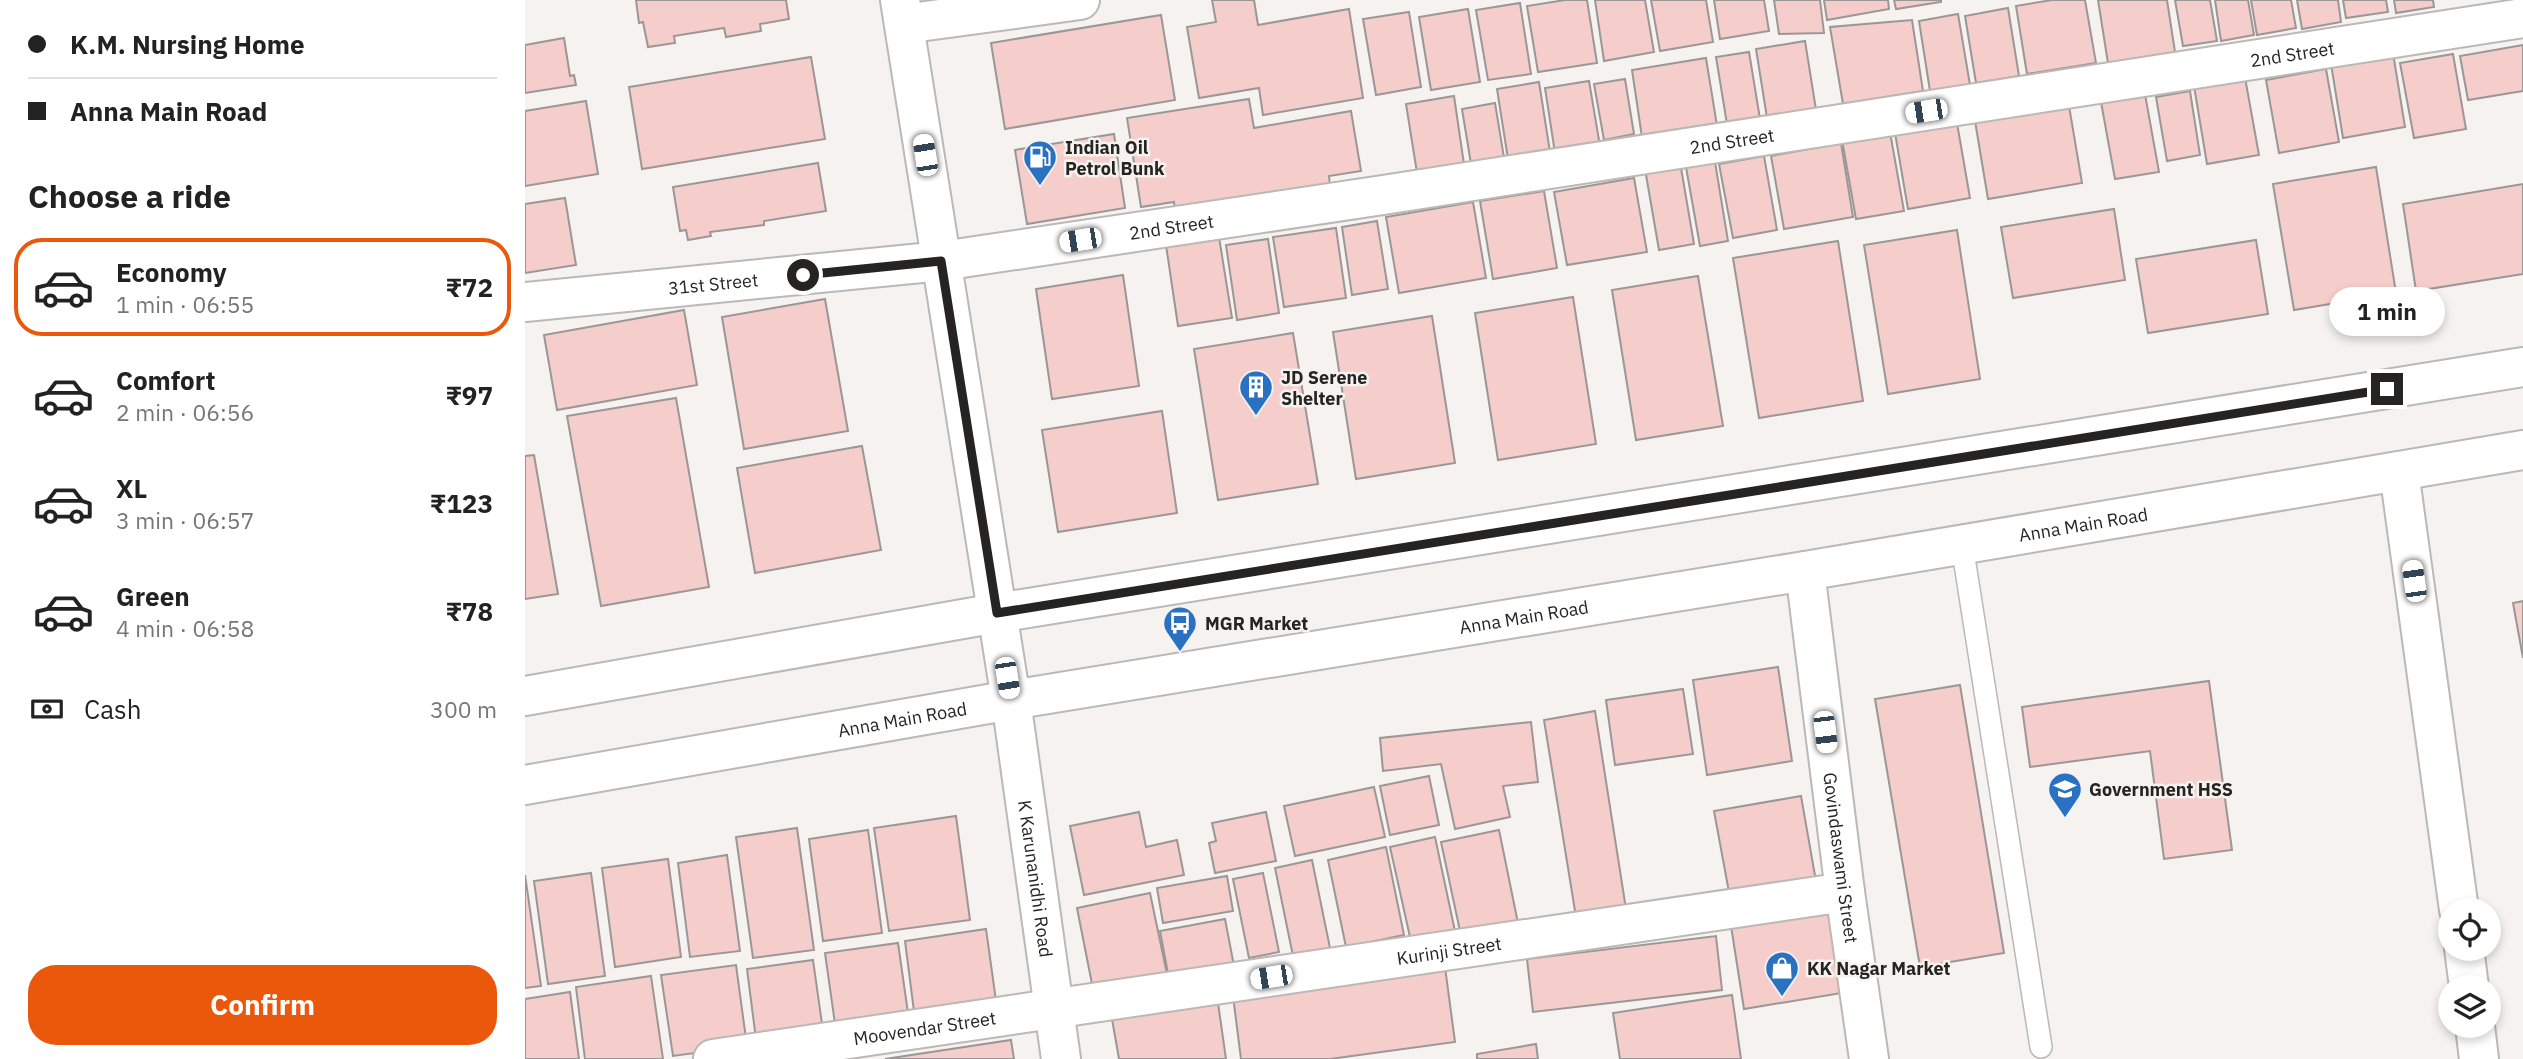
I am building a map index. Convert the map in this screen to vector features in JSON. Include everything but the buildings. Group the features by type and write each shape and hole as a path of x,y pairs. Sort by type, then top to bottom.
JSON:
{"street":[{"path":"902,12 1080,0"},
{"name":"K Karunanidhi Road","path":"902,12 1011,700 1061,1059"},
{"name":"2nd Street","path":"941,261 2523,18"},
{"name":"31st Street","path":"525,302 941,261"},
{"path":"525,696 997,613 2523,367"},
{"name":"Anna Main Road","path":"525,785 1011,700 1805,571 2523,450"},
{"path":"2399,471 2457,898"},
{"name":"Govindaswami Street","path":"1805,571 1869,1059"},
{"name":"Kurinji Street","path":"1053,1010 1845,892"},
{"name":"Moovendar Street","path":"713,1059 1053,1010"},
{"path":"2476,1038 2479,1059"}],"lane":[{"path":"1962,545 2041,1047"}],"place":[{"name":"Indian Oil Petrol Bunk","path":"1040,187"},
{"name":"JD Serene Shelter","path":"1256,417"},
{"name":"MGR Market","path":"1180,653"},
{"name":"Government HSS","path":"2065,819"},
{"name":"KK Nagar Market","path":"1782,998"}],"route":[{"path":"803,275 941,261 997,613 2387,389"}]}
